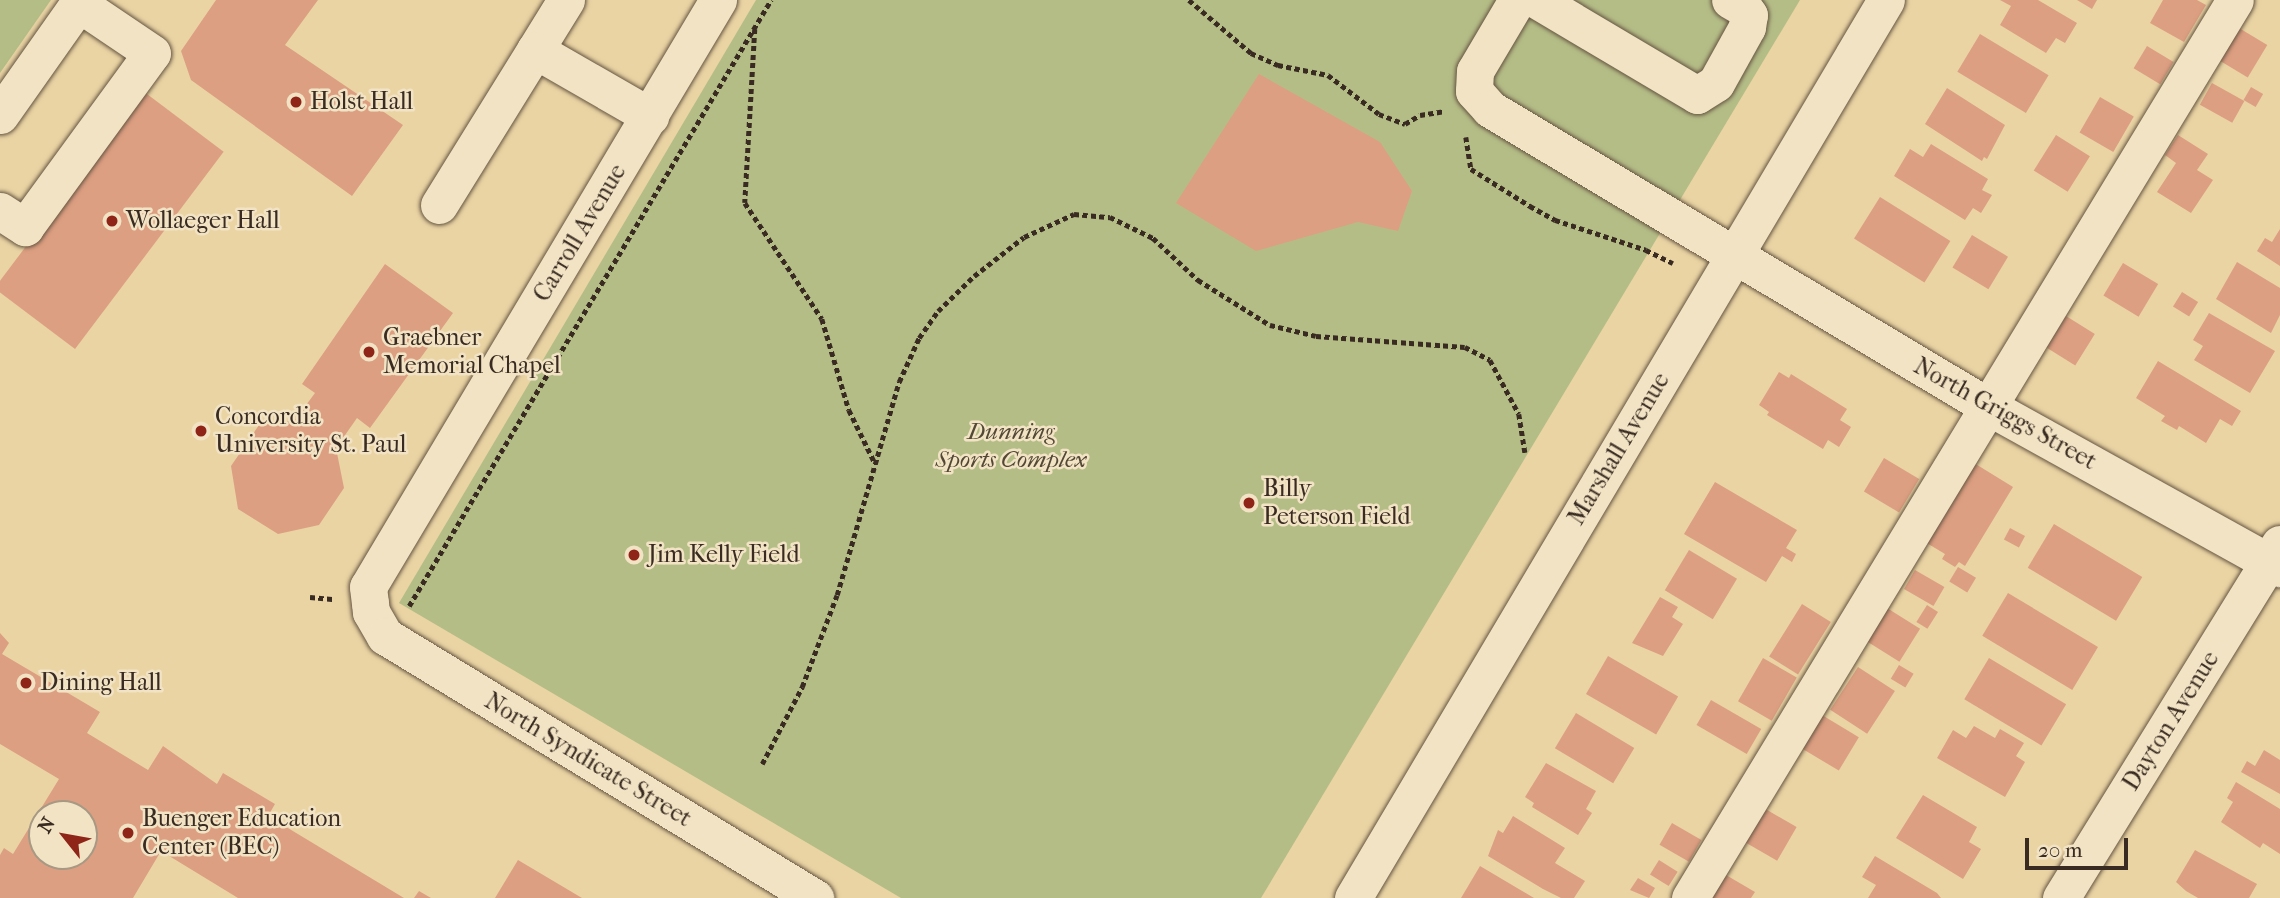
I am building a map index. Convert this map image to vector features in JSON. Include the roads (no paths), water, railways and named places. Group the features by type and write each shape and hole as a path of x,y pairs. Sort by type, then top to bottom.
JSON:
{"street":[{"path":"439,205 566,0"},
{"name":"Carroll Avenue","path":"385,610 368,587 718,0"},
{"name":"North Griggs Street","path":"1517,0 1475,71 1475,91 1490,109 1989,407 2276,558"},
{"path":"1537,0 1697,95 1716,83 1748,27 1748,15 1744,8 1730,0"},
{"name":"Marshall Avenue","path":"1353,898 1886,0"},
{"path":"1690,898 2235,0"},
{"path":"0,115 79,2 152,53 25,227 0,211"},
{"path":"536,50 650,116"},
{"name":"Dayton Avenue","path":"2061,898 2276,558"},
{"name":"North Syndicate Street","path":"385,610 385,636 815,898"}],"place":[{"name":"Holst Hall","path":"296,102"},
{"name":"Wollaeger Hall","path":"112,221"},
{"name":"Graebner Memorial Chapel","path":"369,352"},
{"name":"Concordia University St. Paul","path":"201,431"},
{"name":"Billy Peterson Field","path":"1249,503"},
{"name":"Jim Kelly Field","path":"634,555"},
{"name":"Dining Hall","path":"26,683"},
{"name":"Buenger Education Center (BEC)","path":"128,833"}],"park label":[{"name":"Dunning Sports Complex","path":"1011,446"}]}
